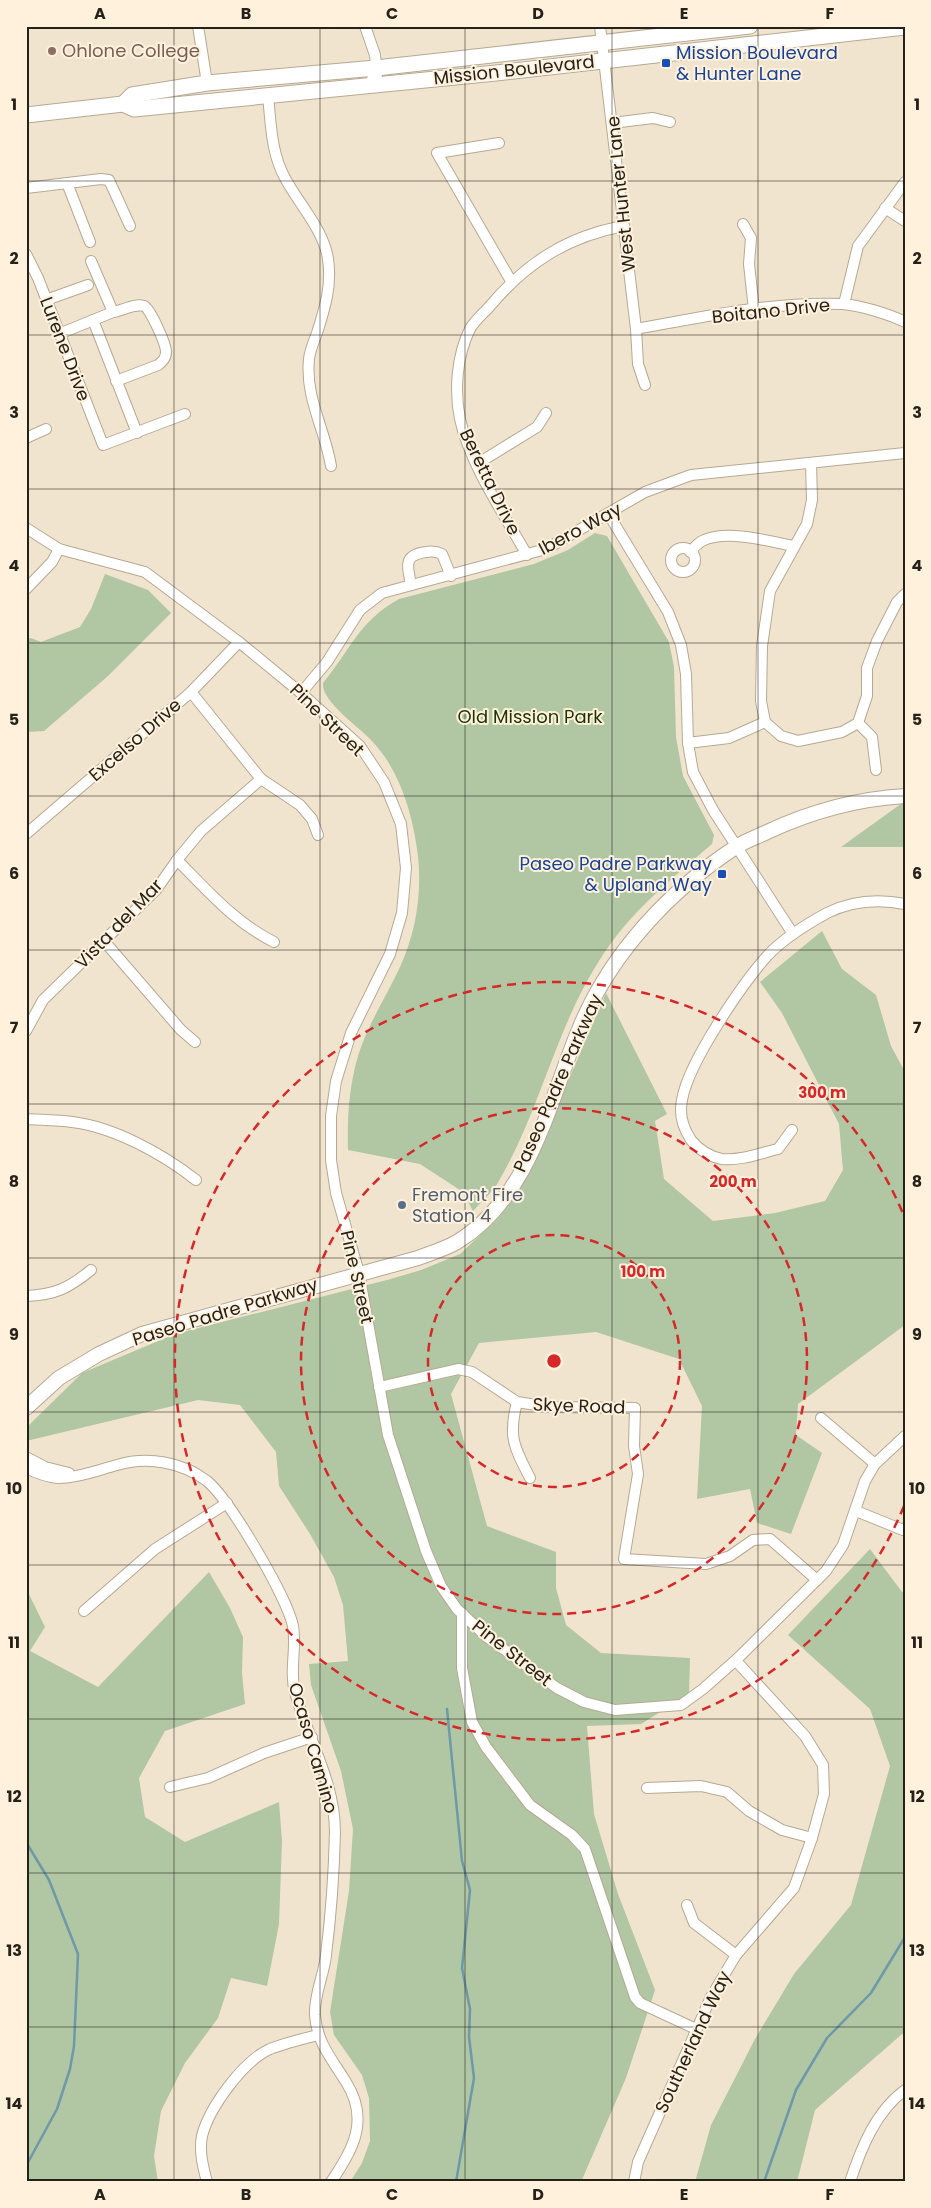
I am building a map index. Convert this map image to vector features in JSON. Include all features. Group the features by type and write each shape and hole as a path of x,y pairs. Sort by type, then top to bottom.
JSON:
{"main road":[{"name":"Mission Boulevard","path":"124,104 132,94 206,83 376,68 750,26"},
{"name":"Mission Boulevard","path":"26,115 124,104 134,109 370,86 905,27"},
{"name":"Paseo Padre Parkway","path":"26,1408 59,1378 99,1354 142,1334 418,1258 456,1242 488,1218 512,1188 534,1146 580,1025 609,970 650,919 737,846 802,816 850,802 905,796"}],"street":[{"path":"198,26 206,83"},
{"path":"365,26 375,55 377,75 372,79 370,86"},
{"name":"West Hunter Lane","path":"600,26 636,329 638,364 645,386"},
{"path":"268,96 272,140 284,176 317,231 328,257 330,289 309,356 309,375 314,410 328,442 332,466"},
{"path":"612,123 653,118 670,122"},
{"path":"499,143 437,153 511,281"},
{"path":"26,188 109,180 130,226"},
{"path":"844,304 858,246 905,182"},
{"path":"67,183 90,242"},
{"path":"885,208 905,221"},
{"path":"743,224 751,238 749,264 754,310"},
{"name":"Beretta Drive","path":"527,556 477,464 460,420 458,372 470,328 511,281 566,243 588,234 624,226"},
{"name":"Lurene Drive","path":"26,254 103,445 137,432"},
{"path":"91,261 113,312"},
{"path":"46,300 88,285"},
{"name":"Boitano Drive","path":"636,329 754,310 802,305 844,304 905,322"},
{"path":"59,334 113,312 136,306 144,306 150,310 166,350 164,360 158,365 116,381"},
{"path":"93,320 137,432 185,414"},
{"path":"477,464 537,427 546,413"},
{"path":"26,438 46,429"},
{"name":"Ibero Way","path":"301,692 327,662 360,610 382,593 527,556 546,549 609,515 646,492 691,475 905,453"},
{"path":"811,463 812,500 807,524 770,591 762,646 762,701 765,722 781,736 798,741 842,732 858,723 867,696 867,668 897,602 905,594"},
{"path":"609,515 668,612 681,645 686,674 688,743 693,772 713,810 794,934"},
{"name":"Pine Street","path":"26,528 59,548 144,572 239,642 301,692 360,746 384,782 401,824 406,868 400,921 390,954 351,1034 336,1081 331,1116 331,1160 336,1193 358,1273 388,1436 426,1550 441,1586 462,1613 488,1636 557,1688 584,1702 615,1710 682,1704 703,1689 737,1659 826,1571 843,1545 865,1481 875,1464 905,1436"},
{"path":"690,552 702,541 713,538 747,536 794,546"},
{"path":"26,589 52,562 59,548"},
{"path":"410,586 407,564 411,556 416,553 432,551 442,554 451,576"},
{"name":"Excelso Drive","path":"26,834 191,692 239,642"},
{"path":"191,692 261,779 300,805 312,819 318,835"},
{"path":"688,743 730,738 765,722"},
{"path":"858,723 872,738 876,770"},
{"name":"Vista del Mar","path":"26,1031 43,1000 156,890 201,831 261,779"},
{"path":"177,860 224,909 254,932 274,942"},
{"path":"792,1130 778,1149 723,1159 708,1154 695,1145 686,1133 681,1118 684,1087 703,1050 742,987 770,953 794,934 828,913 843,907 864,902 888,901 905,904"},
{"path":"104,941 180,1030 195,1042"},
{"path":"26,1119 74,1122 116,1134 172,1161 196,1180"},
{"path":"26,1296 46,1295 71,1286 91,1270"},
{"name":"Skye Road","path":"379,1386 458,1369 472,1372 517,1402 549,1407 635,1408 634,1446 638,1474 624,1559 706,1564 730,1556 753,1540 770,1539 817,1580"},
{"path":"517,1402 511,1425 515,1450 530,1478"},
{"path":"820,1418 875,1464"},
{"name":"Ocaso Camino","path":"26,1457 45,1467 82,1475"},
{"name":"Ocaso Camino","path":"26,1468 59,1478 82,1475 142,1460 165,1462 196,1474 208,1483 227,1503 287,1606 293,1627 294,1690 326,1779 335,1829 326,1958 315,2001 318,2035 326,2054 347,2083 357,2115 355,2137 350,2154 331,2182"},
{"path":"84,1611 114,1588 155,1549 227,1503"},
{"path":"856,1511 904,1530 905,1528"},
{"path":"462,1613 462,1668 472,1722 486,1747 530,1805 572,1835 584,1848 635,1997 640,2004 696,2029"},
{"name":"Southerland Way","path":"634,2182 638,2162 711,1997 736,1955 794,1888 812,1838 824,1794 823,1765 805,1736 737,1659"},
{"path":"170,1787 208,1778 264,1753 312,1737"},
{"path":"647,1788 701,1786 727,1792 749,1811 782,1830 812,1838"},
{"path":"687,1905 694,1923 736,1955"},
{"path":"207,2182 201,2155 202,2137 208,2119 221,2098 246,2066 257,2057 270,2049 318,2035"},
{"path":"850,2182 857,2161 871,2131 891,2100 905,2090"}],"green space":[{"name":"Old Mission Park","path":"595,533 607,536 669,642 674,667 676,737 683,776 714,835 712,844 651,898 623,928 599,961 584,987 559,1041 514,1153 495,1188 473,1211 463,1192 420,1164 348,1150 349,1103 352,1079 367,1033 406,954 417,913 419,870 413,825 397,778 370,739 341,713 328,698 323,683 365,626 385,608 399,599 534,564 568,550"},
{"path":"105,574 148,590 171,613 108,676 44,731 26,732 26,639 31,638 41,642 80,627 91,609"},
{"path":"905,801 905,847 841,847"},
{"path":"822,931 842,969 876,995 891,1046 905,1072 905,1325 798,1404 796,1435 822,1453 791,1534 757,1523 750,1489 697,1499 702,1406 679,1359 596,1332 479,1343 451,1394 487,1526 556,1552 556,1588 566,1625 601,1653 690,1658 689,1694 641,1724 587,1726 594,1814 618,1894 655,1990 626,2078 581,2182 350,2182 362,2163 370,2141 369,2098 362,2075 334,2035 330,2012 349,1891 353,1829 341,1771 311,1685 309,1664 348,1661 343,1605 334,1577 310,1534 279,1486 276,1452 240,1405 198,1400 26,1441 28,1426 82,1373 175,1334 387,1280 421,1270 460,1254 495,1221 517,1192 532,1165 606,993 667,1114 655,1121 664,1179 713,1221 775,1213 825,1201 843,1170 839,1124 782,1013 760,982"},
{"path":"870,1549 902,1592 905,1592 905,2035 902,2034 815,2110 797,2182 695,2182 711,2125 755,2039 794,1974 851,1905 890,1766 870,1709 788,1635"},
{"path":"209,1572 230,1608 243,1637 242,1673 245,1704 165,1731 139,1778 145,1817 185,1842 279,1802 282,1841 279,1924 267,1986 231,1978 218,2018 185,2063 161,2111 154,2156 158,2182 26,2182 26,1588 45,1627 30,1651 98,1687"}],"waterway":[{"path":"447,1709 462,1861 470,1890 462,1968 470,2009 469,2037 474,2078 456,2182"},
{"path":"26,1842 49,1880 78,1954 74,2046 70,2069 57,2109 26,2166"},
{"path":"764,2182 796,2090 827,2038 871,1993 905,1937"}],"place":[{"name":"Ohlone College","path":"52,51"},
{"name":"Mission Boulevard & Hunter Lane","path":"666,63"},
{"name":"Paseo Padre Parkway & Upland Way","path":"722,874"},
{"name":"Fremont Fire Station 4","path":"402,1205"}]}
